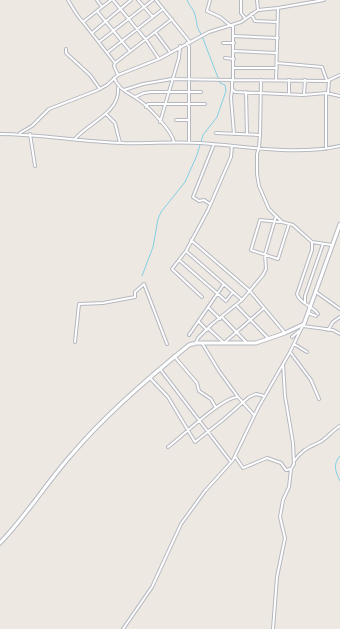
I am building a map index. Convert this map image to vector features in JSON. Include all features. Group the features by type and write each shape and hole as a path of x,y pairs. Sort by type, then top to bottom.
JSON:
{"street":[{"path":"68,0 76,15 115,63 114,66 118,76"},
{"path":"96,0 102,7"},
{"path":"83,22 112,0 146,39 159,59"},
{"path":"92,33 105,20 131,0"},
{"path":"138,0 153,17"},
{"path":"99,42 153,0"},
{"path":"156,0 172,19 188,42 189,142"},
{"path":"210,0 207,11 220,17 232,26 234,36 234,68 231,98 234,134"},
{"path":"241,0 241,13 245,18"},
{"path":"258,0 258,10"},
{"path":"18,134 28,128 49,110 100,89 114,78 159,59 180,46 209,32 232,26 258,10 278,8 308,1 324,0"},
{"path":"276,80 278,8"},
{"path":"107,52 163,9"},
{"path":"97,11 130,51"},
{"path":"251,14 255,22 278,22"},
{"path":"115,63 172,19"},
{"path":"155,32 170,52"},
{"path":"234,36 278,38"},
{"path":"222,43 234,43"},
{"path":"160,122 180,46"},
{"path":"66,49 66,53 90,75 100,89"},
{"path":"234,52 277,53"},
{"path":"225,58 234,59"},
{"path":"277,63 322,67 328,81 326,149"},
{"path":"234,68 277,68"},
{"path":"124,90 143,84 172,80 328,81 340,75"},
{"path":"75,139 83,130 106,114 115,103 118,88 114,78"},
{"path":"261,80 260,135 257,154 259,184 269,209 282,222"},
{"path":"289,80 289,94"},
{"path":"304,93 305,80"},
{"path":"118,88 135,97 146,107 171,133 174,142"},
{"path":"232,90 236,92 289,94 327,93 340,96"},
{"path":"135,97 144,93 201,92"},
{"path":"246,92 247,134"},
{"path":"146,107 148,104 205,104"},
{"path":"106,114 116,123 120,143"},
{"path":"176,120 189,120"},
{"path":"216,133 260,135"},
{"path":"0,134 30,134 120,143 189,142 259,148 326,149 340,146"},
{"path":"30,134 35,166"},
{"path":"210,204 203,200 198,201 193,197 214,144"},
{"path":"202,297 172,270 186,251 210,204 231,157 232,146"},
{"path":"196,343 208,329 242,300 265,272 266,256 276,216"},
{"path":"289,224 278,259 251,250 260,221 282,222 289,224 296,227 312,242 332,245"},
{"path":"123,629 152,587 181,524 205,491 235,456 254,415 290,352 303,325 340,226"},
{"path":"192,240 250,291 285,333"},
{"path":"308,313 317,315 310,306 297,296 297,290 312,250 312,242"},
{"path":"305,303 305,296 323,244"},
{"path":"186,251 242,300"},
{"path":"179,260 226,301 233,292"},
{"path":"75,342 79,304 92,304 135,296 135,292 144,284 167,344"},
{"path":"189,335 224,284"},
{"path":"316,292 340,309"},
{"path":"236,305 269,339"},
{"path":"208,307 237,332 247,344"},
{"path":"224,343 264,308"},
{"path":"328,330 333,322 340,317"},
{"path":"198,322 224,343"},
{"path":"0,543 74,452 150,378 174,356 189,345 196,343 247,344 269,339 303,325 335,331 340,334"},
{"path":"292,337 300,331"},
{"path":"202,343 218,372 254,415"},
{"path":"294,344 307,352"},
{"path":"290,352 303,368 319,400"},
{"path":"174,356 197,383 199,391 210,399 216,408"},
{"path":"283,364 285,396 293,443 294,462"},
{"path":"160,369 231,462"},
{"path":"150,378 168,397 195,442 253,394 264,396"},
{"path":"168,448 228,399 238,397"},
{"path":"273,629 277,577 285,538 280,517 283,500 289,487 291,469 294,462 304,449 322,441 329,433 340,426"},
{"path":"235,456 243,468 267,458 281,463 286,470 291,469"}],"waterway":[{"path":"187,0 193,9 197,26 201,34"},
{"path":"142,276 153,247 158,219 161,212 185,182 197,155 203,135 217,117 226,91 225,85 220,83 202,36"},
{"path":"340,456 335,465 340,481"}]}
